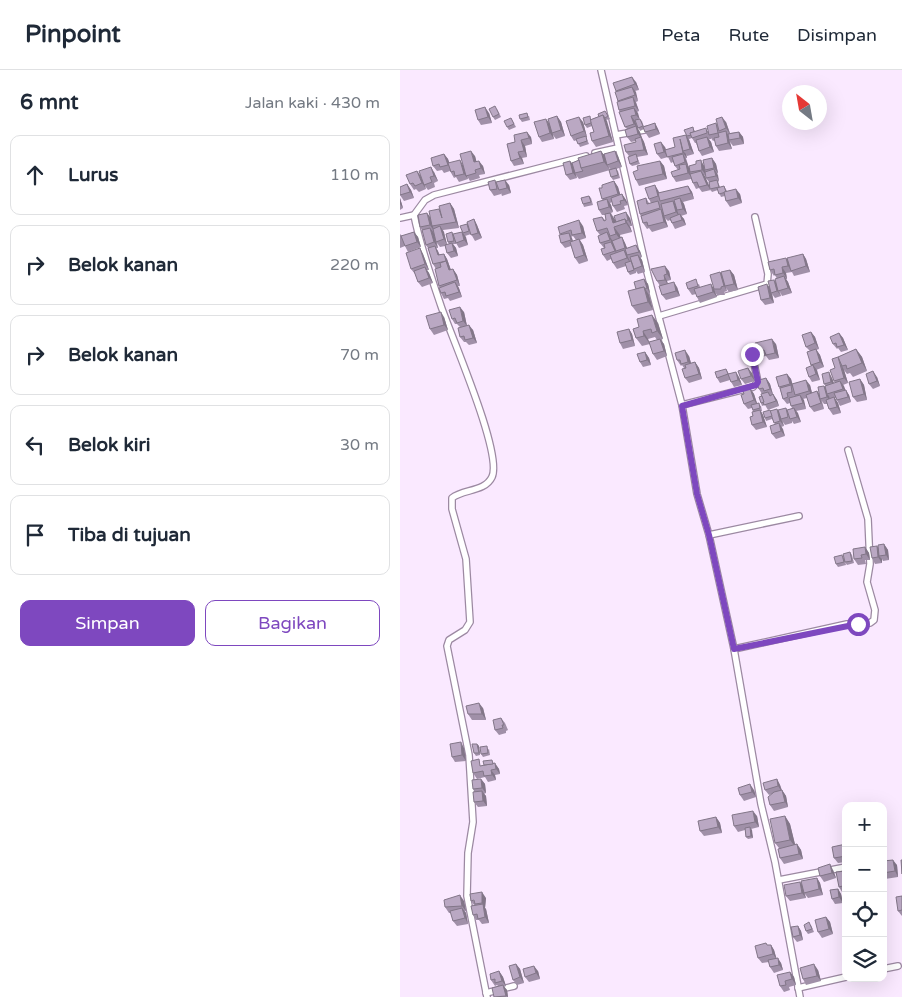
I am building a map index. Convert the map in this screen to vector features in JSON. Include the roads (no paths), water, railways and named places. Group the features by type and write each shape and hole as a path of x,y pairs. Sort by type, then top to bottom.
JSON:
{"street":[{"path":"600,70 682,406 697,494 709,535 734,649 761,804 779,880 800,997"},
{"path":"616,135 653,129"},
{"path":"400,218 414,215 425,200 434,195 618,148"},
{"path":"414,215 417,231 441,306 485,426 493,464 492,477 487,483 452,498 452,509 466,559 470,622 465,630 449,640 447,646 469,755 473,822 468,853 467,896 486,995 514,986"},
{"path":"659,316 767,284 768,274 755,217"},
{"path":"682,406 756,385 758,382 752,354"},
{"path":"734,649 847,624 870,623 874,620 875,610 867,582 870,564 868,519 848,450"},
{"path":"709,535 799,516"},
{"path":"779,880 842,868"},
{"path":"887,968 898,966"},
{"path":"798,988 842,978"}]}
